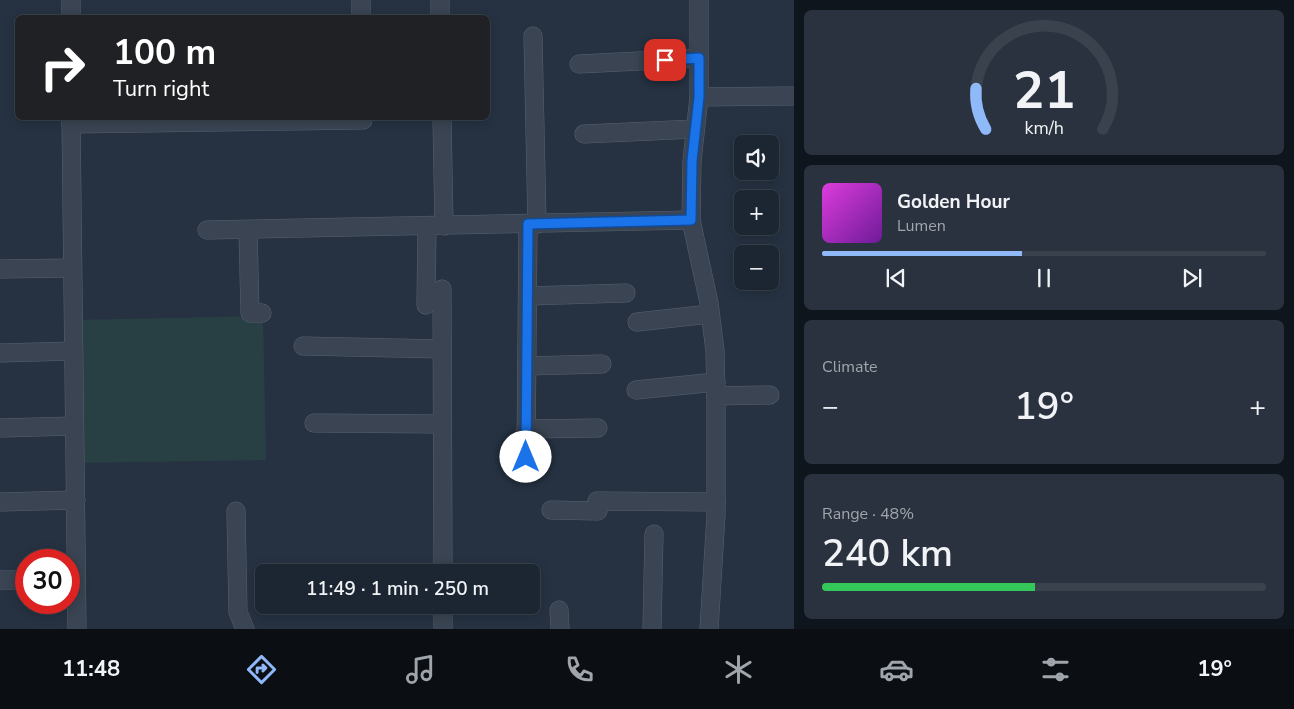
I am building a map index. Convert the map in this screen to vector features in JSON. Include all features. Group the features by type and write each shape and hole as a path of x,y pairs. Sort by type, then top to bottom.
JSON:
{"street":[{"path":"71,0 71,15"},
{"path":"360,0 361,15"},
{"path":"440,0 440,15"},
{"path":"699,0 699,97 692,161 691,220 716,351 716,502 709,629"},
{"path":"526,457 528,296 533,224 533,36"},
{"path":"579,64 699,58"},
{"path":"699,97 794,96"},
{"path":"74,549 76,500 71,121 363,120"},
{"path":"426,305 435,226 442,120"},
{"path":"584,134 695,129"},
{"path":"207,230 691,220"},
{"path":"248,230 250,313 262,313"},
{"path":"0,269 72,268"},
{"path":"442,290 443,564"},
{"path":"528,296 626,293"},
{"path":"637,322 710,314"},
{"path":"303,346 442,349"},
{"path":"0,353 73,351"},
{"path":"527,366 602,364"},
{"path":"636,390 716,389 770,395"},
{"path":"314,423 442,424"},
{"path":"0,428 74,426"},
{"path":"526,429 598,428"},
{"path":"0,502 76,500"},
{"path":"552,510 598,511 597,501 716,502"},
{"path":"236,511 238,612 245,629"},
{"path":"652,629 654,534"},
{"path":"0,580 15,580"},
{"path":"559,610 560,629"},
{"path":"76,614 77,629"},
{"path":"443,614 443,629"}],"green space":[{"path":"263,316 266,460 76,463 73,320"}],"route":[{"path":"526,457 528,224 691,220 692,161 699,97 699,58 665,60"}]}
